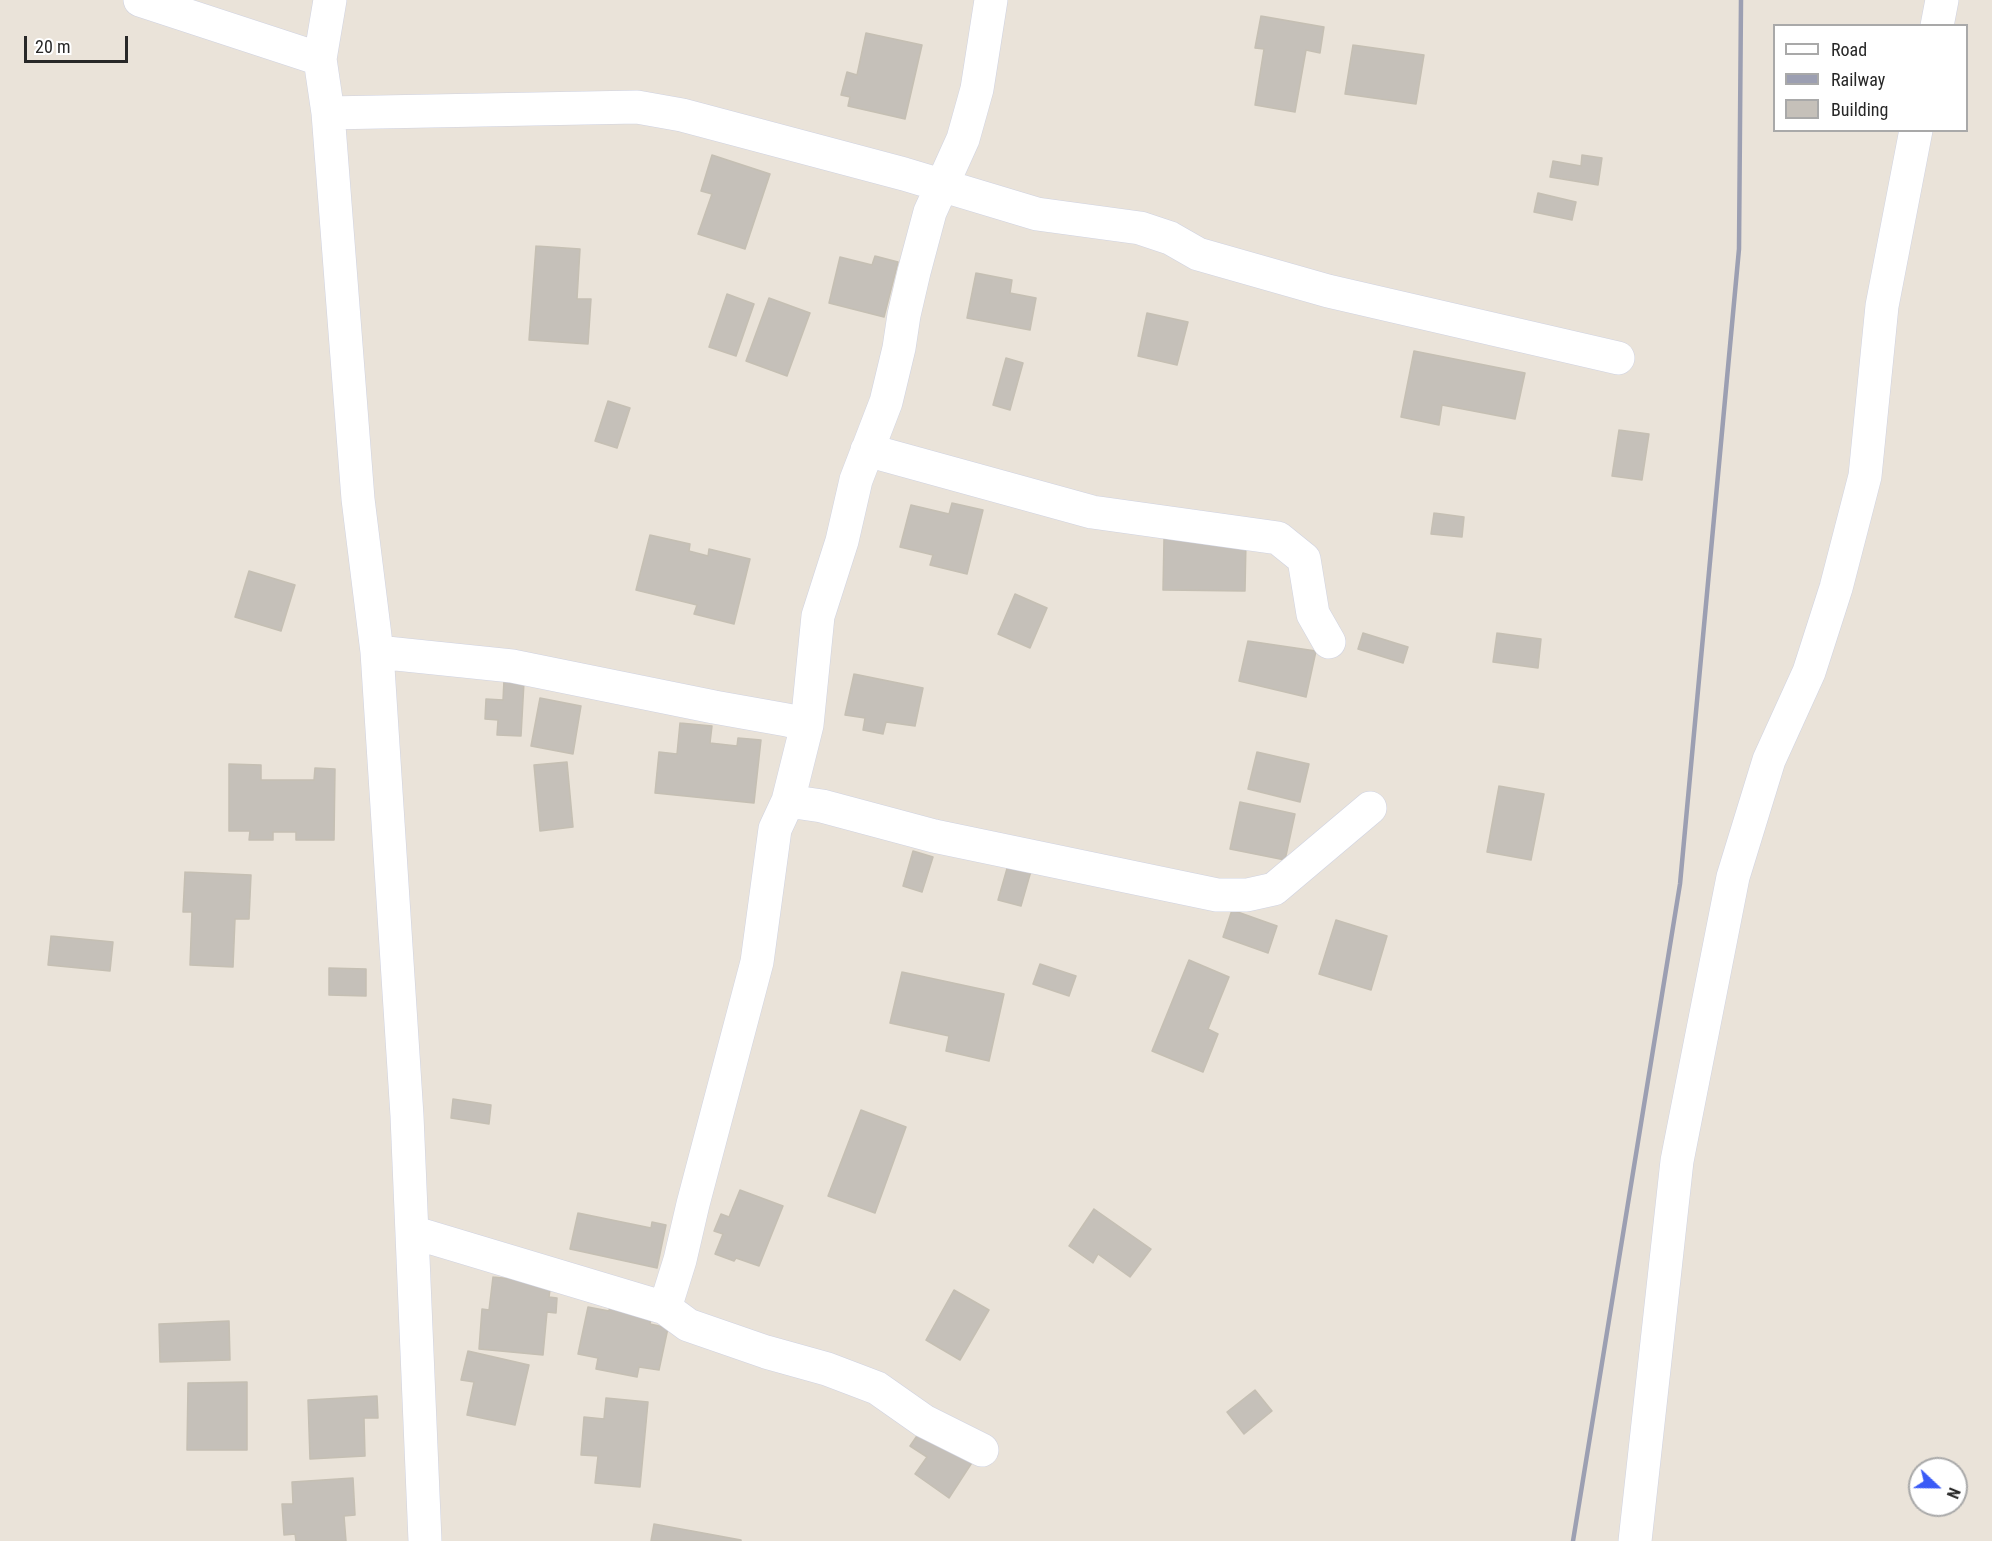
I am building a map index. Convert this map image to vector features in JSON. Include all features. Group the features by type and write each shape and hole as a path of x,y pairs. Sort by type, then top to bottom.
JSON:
{"street":[{"path":"140,0 320,59"},
{"path":"330,0 320,59 328,113 358,499 377,652 407,1116 425,1541"},
{"path":"665,1308 680,1260 757,962 775,830 788,801 807,725 818,616 842,541 856,480 886,402 904,315 930,212 963,139 977,88 991,0"},
{"path":"1937,24 1942,0"},
{"path":"328,113 637,107 682,115 1037,214 1140,228 1170,238 1198,254 1328,291 1618,358"},
{"path":"1635,1541 1677,1161 1731,888 1769,760 1812,662 1836,588 1865,476 1882,306 1916,132"},
{"path":"867,450 1092,512 1278,538 1304,559 1313,614 1329,642"},
{"path":"377,652 512,666 807,725"},
{"path":"788,801 822,806 934,836 1217,895 1247,895 1274,889 1370,808"},
{"path":"412,1232 665,1308 688,1325 766,1352 827,1369 877,1388 924,1421 982,1450"}],"building":[{"path":"1261,16 1324,27 1320,53 1306,50 1295,112 1255,105 1264,49 1255,48"},
{"path":"866,33 922,45 905,119 848,106 850,97 841,95 847,72 857,75"},
{"path":"1353,45 1424,55 1416,104 1345,94"},
{"path":"712,155 770,174 745,249 698,234 712,194 701,191"},
{"path":"1582,155 1602,158 1598,185 1550,177 1553,161 1581,166"},
{"path":"1538,193 1576,202 1572,220 1534,212"},
{"path":"536,246 580,249 577,299 591,299 588,344 529,340"},
{"path":"875,256 898,262 884,317 829,303 840,257 872,265"},
{"path":"976,273 1012,280 1010,293 1036,298 1030,330 967,318"},
{"path":"727,294 754,304 736,356 709,347"},
{"path":"769,298 810,313 787,376 746,361"},
{"path":"1147,313 1188,322 1177,365 1138,356"},
{"path":"1414,351 1525,373 1515,419 1442,405 1439,425 1401,417"},
{"path":"1006,358 1023,363 1010,410 993,405"},
{"path":"608,401 630,408 617,448 595,441"},
{"path":"1619,430 1649,434 1642,480 1612,476"},
{"path":"952,503 983,510 967,574 930,565 933,555 900,547 911,505 949,514"},
{"path":"1434,513 1464,517 1462,537 1431,534"},
{"path":"650,535 690,544 689,551 708,556 709,549 750,559 734,624 694,614 697,605 636,590"},
{"path":"1164,539 1246,541 1245,591 1163,590"},
{"path":"249,571 295,585 281,631 235,617"},
{"path":"1015,594 1047,608 1030,648 998,634"},
{"path":"1363,633 1408,647 1403,663 1358,649"},
{"path":"1497,633 1541,639 1538,668 1493,662"},
{"path":"1248,641 1316,651 1306,697 1239,681"},
{"path":"854,674 923,688 915,726 886,722 883,734 863,730 865,718 845,715"},
{"path":"504,680 524,682 521,736 497,735 498,720 485,719 486,699 503,700"},
{"path":"540,698 581,706 573,754 531,746"},
{"path":"680,723 712,726 710,743 737,746 738,738 761,740 754,803 655,793 659,752 677,754"},
{"path":"1257,752 1309,764 1300,802 1248,789"},
{"path":"567,762 573,827 540,831 534,765"},
{"path":"229,764 261,765 261,780 314,780 315,768 335,769 334,840 296,840 296,832 273,832 273,840 249,840 250,831 229,831"},
{"path":"1499,786 1544,794 1531,860 1487,852"},
{"path":"1240,802 1295,814 1285,860 1230,849"},
{"path":"913,851 933,857 922,892 903,886"},
{"path":"1010,858 1033,864 1021,906 998,900"},
{"path":"185,872 251,875 249,919 235,919 233,967 190,965 192,912 183,912"},
{"path":"1232,910 1277,926 1268,953 1223,937"},
{"path":"1336,920 1387,936 1371,990 1319,974"},
{"path":"51,936 113,942 110,971 48,965"},
{"path":"1189,960 1229,977 1208,1029 1218,1034 1203,1072 1152,1051"},
{"path":"1040,964 1076,976 1069,996 1033,984"},
{"path":"329,968 366,969 366,996 329,995"},
{"path":"902,972 1004,994 989,1061 946,1051 949,1036 890,1023"},
{"path":"453,1099 491,1105 489,1124 451,1118"},
{"path":"861,1110 906,1127 875,1213 828,1196"},
{"path":"740,1190 783,1206 759,1266 715,1254 723,1234 714,1231 721,1214 729,1217"},
{"path":"1094,1209 1151,1249 1130,1277 1098,1254 1093,1263 1069,1246"},
{"path":"578,1213 651,1228 652,1222 666,1225 657,1268 570,1249"},
{"path":"493,1277 551,1283 549,1297 557,1298 556,1313 547,1312 543,1355 479,1349 482,1309 489,1310"},
{"path":"954,1290 989,1310 960,1360 926,1340"},
{"path":"610,1305 652,1313 650,1324 668,1328 659,1370 639,1367 637,1377 596,1369 598,1358 578,1354 588,1307 609,1311"},
{"path":"229,1321 230,1360 160,1362 159,1324"},
{"path":"468,1351 529,1365 515,1425 467,1415 474,1382 461,1380"},
{"path":"247,1382 247,1450 187,1450 188,1383"},
{"path":"1255,1390 1272,1411 1244,1434 1227,1412"},
{"path":"377,1396 378,1418 364,1418 365,1456 310,1459 308,1400"},
{"path":"606,1398 648,1402 640,1487 595,1483 598,1456 581,1455 584,1417 604,1419"},
{"path":"923,1427 973,1461 949,1498 915,1474 927,1457 910,1446"},
{"path":"353,1478 355,1515 344,1516 346,1541 296,1541 295,1534 284,1535 282,1504 293,1504 292,1482"},
{"path":"654,1524 741,1540 741,1541 651,1541"}],"railway":[{"path":"1573,1541 1680,884 1739,249 1741,0"}]}
